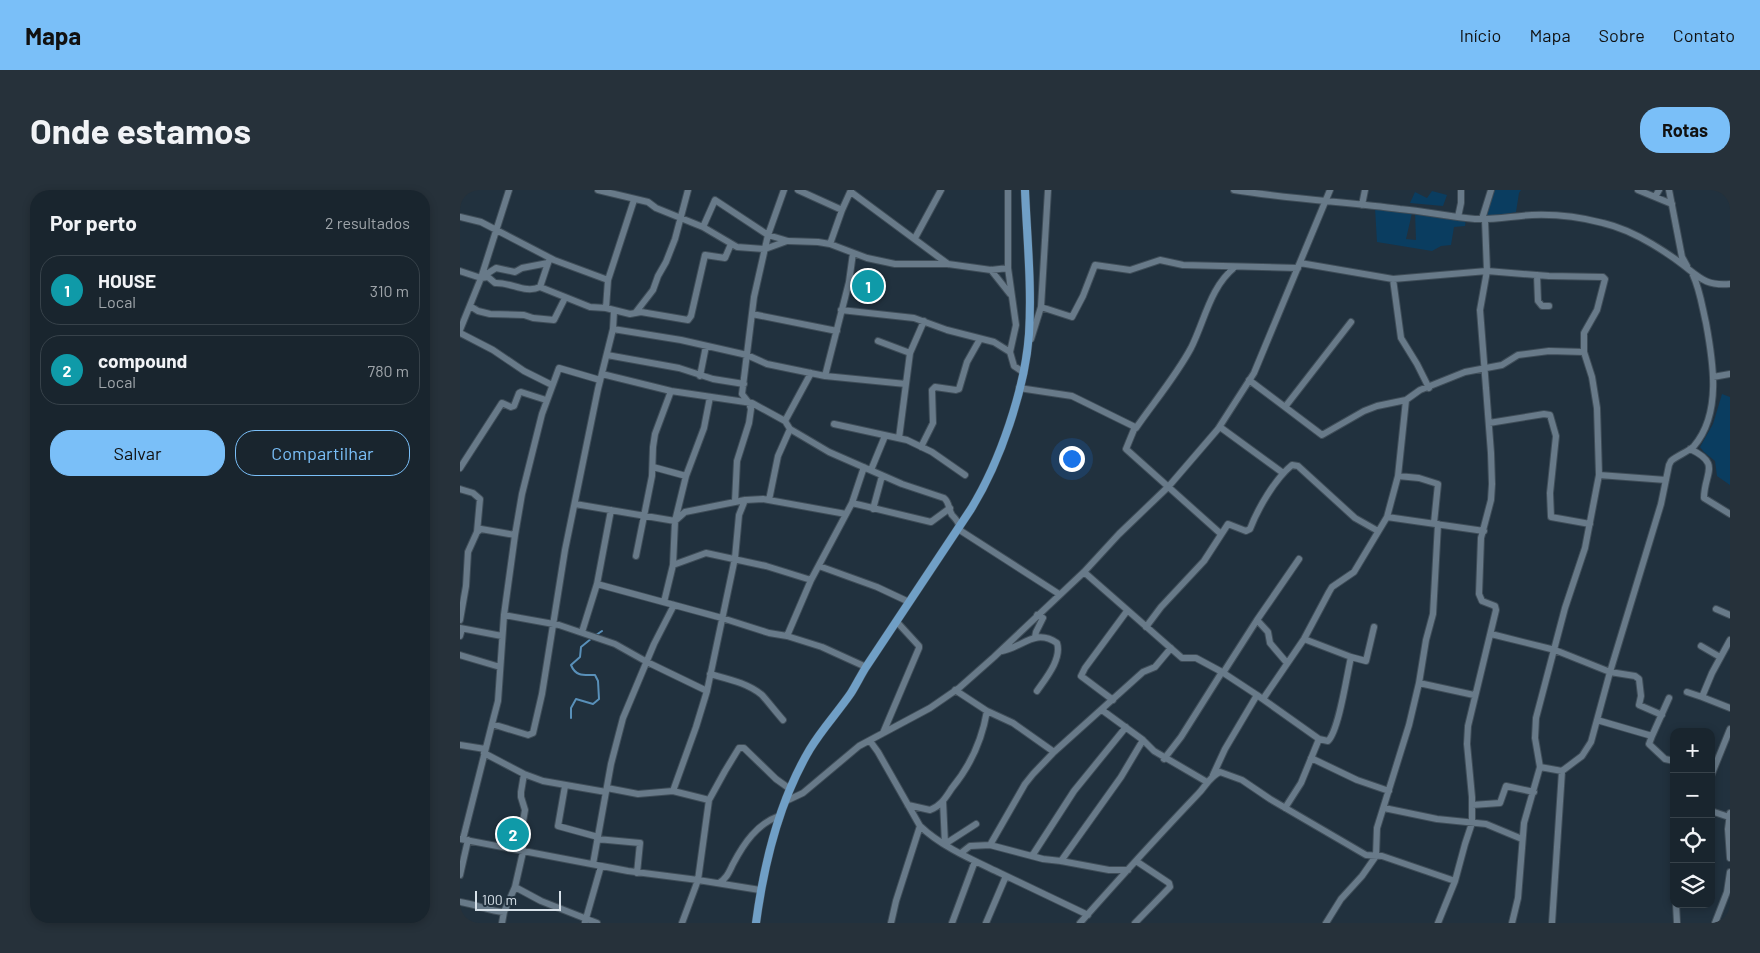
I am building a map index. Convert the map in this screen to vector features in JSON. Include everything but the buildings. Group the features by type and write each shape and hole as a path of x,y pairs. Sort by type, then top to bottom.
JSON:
{"main road":[{"path":"756,923 760,890 768,854 790,789 810,748 852,692 866,666 959,528 978,498 998,455 1013,413 1027,350 1030,303 1026,190"}],"street":[{"path":"508,190 481,278 460,332 493,350 524,371 552,385"},
{"path":"598,190 648,202 656,208 703,227 731,244 744,248 766,249 788,241"},
{"path":"636,312 653,290 666,262 681,219 688,190"},
{"path":"736,502 737,462 751,410 749,403 742,394 752,314 768,235 784,190"},
{"path":"798,190 842,210"},
{"path":"915,238 941,190"},
{"path":"1008,190 1008,268 1010,294 1016,325 1010,352 1014,366 1023,372"},
{"path":"1027,350 1041,307 1048,190"},
{"path":"1234,190 1483,220 1554,215 1603,223 1624,230 1679,258 1693,275 1699,288 1712,355 1713,377 1710,412 1698,440 1690,449 1671,460 1649,546 1587,750 1562,771 1552,923"},
{"path":"786,801 803,793 848,753 930,708 955,690 1000,651 1084,572 1119,534 1169,486 1220,427 1249,380 1263,352 1330,190"},
{"path":"1362,205 1365,190"},
{"path":"1458,217 1461,190"},
{"path":"1438,923 1456,881 1464,844 1472,823 1467,735 1474,695 1496,610 1495,606 1482,601 1479,594 1480,546 1492,492 1491,452 1480,302 1487,272 1483,220 1491,190"},
{"path":"1638,190 1672,204"},
{"path":"1655,197 1659,190"},
{"path":"1669,190 1679,258"},
{"path":"830,244 851,191 859,193 948,264"},
{"path":"606,308 608,280 634,200"},
{"path":"703,227 715,200 768,235 788,241 830,244 867,258 895,264 948,264 991,270 1008,268"},
{"path":"460,217 481,222 549,261 608,280"},
{"path":"460,272 488,278 495,284 504,284 517,288 535,289 540,287 590,307 606,308 630,314 636,312 690,319 705,255 725,258 731,244"},
{"path":"825,376 849,282 853,252"},
{"path":"1041,307 1072,317 1083,296 1095,265 1130,270 1160,260 1183,265 1235,267 1299,266 1393,278 1487,272 1603,277 1605,279 1597,310 1584,334 1584,352 1592,377 1597,408 1599,475 1590,524 1534,730 1540,767 1524,823 1518,898 1512,923"},
{"path":"481,278 496,268 515,272 522,268 549,261"},
{"path":"540,287 549,261"},
{"path":"1221,534 1126,449 1136,428 1190,348 1215,290 1225,275 1235,267"},
{"path":"991,270 1010,294"},
{"path":"1537,275 1538,301 1542,306 1549,306"},
{"path":"1693,275 1708,282 1730,284"},
{"path":"1393,278 1401,338 1429,388"},
{"path":"1699,288 1708,282"},
{"path":"470,306 478,311 490,314 524,314 533,318 554,320 565,298"},
{"path":"841,310 914,318 1000,345 1010,352"},
{"path":"492,724 528,736 533,733 542,694 565,550 607,355 614,311"},
{"path":"752,314 836,331"},
{"path":"899,438 910,353 924,321"},
{"path":"1285,407 1351,322"},
{"path":"612,329 681,340 747,356 766,364 825,376 906,384"},
{"path":"921,446 933,423 932,390 934,387 959,389 967,362 980,339"},
{"path":"878,340 910,353"},
{"path":"700,376 706,346"},
{"path":"1249,380 1322,435 1325,435 1364,410 1406,400 1420,390 1460,374 1502,365 1518,355 1549,351 1584,352"},
{"path":"607,355 679,368 700,376 744,384"},
{"path":"460,875 464,839 497,709 504,615 522,494 546,400 559,368 671,391 752,403 785,422 790,429 829,452 882,476 944,498 948,502 951,513 956,518 959,528 1059,594"},
{"path":"785,422 811,373"},
{"path":"1713,377 1730,374"},
{"path":"1019,388 1072,396 1136,428"},
{"path":"636,556 653,467 655,434 671,391"},
{"path":"460,468 502,403 511,407 514,406 521,392 546,400"},
{"path":"664,602 673,565 675,521 686,476 702,436 710,398"},
{"path":"1080,923 1201,792 1213,775 1225,749 1260,697 1304,639 1332,587 1354,572 1387,517 1398,476 1406,400"},
{"path":"1489,423 1544,414 1550,415 1556,436 1550,493 1551,517 1590,524"},
{"path":"834,424 907,440 941,457 965,475"},
{"path":"1220,427 1283,473"},
{"path":"769,500 778,456 790,429"},
{"path":"787,636 810,580 852,503 885,436"},
{"path":"1690,449 1703,455 1708,466 1710,473 1704,498 1730,514"},
{"path":"1146,627 1161,607 1204,560 1228,524 1249,531 1257,513 1283,473 1292,465 1298,466 1355,518 1378,532"},
{"path":"653,467 686,476"},
{"path":"1599,475 1666,480"},
{"path":"873,509 882,476"},
{"path":"1326,923 1341,899 1362,876 1376,856 1377,828 1419,683 1426,640 1434,608 1438,484 1419,478 1398,476"},
{"path":"460,489 473,493 480,499 477,532 468,552 466,586 460,620"},
{"path":"675,521 685,512 744,500 769,500 846,514"},
{"path":"672,791 696,728 707,691 735,558 740,515 744,500"},
{"path":"852,503 931,522 950,508"},
{"path":"575,504 675,521"},
{"path":"582,632 598,584 611,510"},
{"path":"1387,517 1484,531"},
{"path":"477,532 480,529 515,534"},
{"path":"673,565 703,554 735,558 810,580"},
{"path":"1164,758 1181,737 1299,559"},
{"path":"818,566 877,587 909,602"},
{"path":"1084,572 1182,658 1196,658 1223,672 1319,739 1328,741 1330,738 1337,718 1351,657"},
{"path":"598,584 722,618 761,631 787,636 827,649 866,666"},
{"path":"593,864 606,790 623,718 674,605"},
{"path":"1716,609 1730,615"},
{"path":"1113,700 1081,676 1127,611"},
{"path":"504,615 559,625 615,644 707,691"},
{"path":"1035,637 1043,618 1037,616"},
{"path":"1257,620 1268,632 1270,643 1287,663"},
{"path":"883,733 919,648 897,622"},
{"path":"1304,639 1366,661 1374,627"},
{"path":"460,636 461,628 502,636"},
{"path":"1491,634 1555,650 1610,672 1635,676 1639,679 1641,696 1639,705 1662,715"},
{"path":"1000,651 1035,637 1049,638 1057,643 1059,650 1037,691"},
{"path":"1702,697 1730,640"},
{"path":"1701,646 1720,657"},
{"path":"990,845 1025,784 1054,752 1144,672 1155,666 1171,648"},
{"path":"460,655 500,667"},
{"path":"710,674 754,689 783,720"},
{"path":"1419,683 1474,695"},
{"path":"955,690 987,711 1013,723 1054,752"},
{"path":"1687,692 1730,708"},
{"path":"1669,698 1649,744 1665,760 1670,761"},
{"path":"1102,710 1164,758 1207,782"},
{"path":"908,805 930,810 936,808 943,801 965,772 972,759 985,726 987,711"},
{"path":"1597,720 1652,736"},
{"path":"1032,856 1074,791 1126,727"},
{"path":"1712,773 1730,728"},
{"path":"1285,808 1301,783 1319,739"},
{"path":"1061,861 1121,777 1143,740"},
{"path":"870,741 920,826 936,839 975,861 1088,915"},
{"path":"460,745 485,751 524,774 543,781 566,786 638,794 672,791 709,800"},
{"path":"682,923 698,880 709,800 725,770 742,747 776,779 790,789"},
{"path":"1311,758 1357,780 1389,791"},
{"path":"1540,767 1562,771"},
{"path":"1213,775 1220,772 1242,780 1366,856 1376,856 1456,881"},
{"path":"502,923 504,912 515,887 523,852 522,833 525,810 520,792 524,774"},
{"path":"566,786 558,826 597,838 640,843 638,872"},
{"path":"1472,805 1500,804 1506,786 1534,792"},
{"path":"943,801 945,844"},
{"path":"1384,808 1436,819 1486,824 1522,839"},
{"path":"1715,812 1730,815 1728,829 1730,858"},
{"path":"719,883 728,874 744,846 758,829 768,820 780,816"},
{"path":"945,844 976,824"},
{"path":"891,923 896,900 920,826"},
{"path":"464,839 601,866 760,890"},
{"path":"961,853 970,846 990,845 1032,856 1109,870 1128,870"},
{"path":"952,923 975,861"},
{"path":"1135,923 1170,887 1169,883 1136,861"},
{"path":"585,921 601,866"},
{"path":"1716,923 1727,892 1730,872"},
{"path":"986,923 1006,876"},
{"path":"515,887 585,921 597,923"},
{"path":"460,902 504,912"},
{"path":"1676,908 1677,923"}],"shaded area":[{"path":"1493,190 1521,190 1516,212 1485,218"},
{"path":"1432,191 1447,195 1443,206 1410,203 1415,192 1427,198"},
{"path":"1375,208 1412,213 1406,239 1416,240 1415,212 1466,218 1465,226 1454,227 1451,245 1441,246 1432,251 1377,242"},
{"path":"1722,394 1730,397 1730,485 1717,476 1715,461 1700,447 1713,424"}],"waterway":[{"path":"596,635 602,631"},
{"path":"571,718 571,708 576,699 593,704 599,699 598,681 595,675 584,675 575,672 571,665 580,657 581,647 592,638"}],"place":[{"name":"HOUSE","path":"868,286"},
{"name":"compound","path":"513,834"}]}
